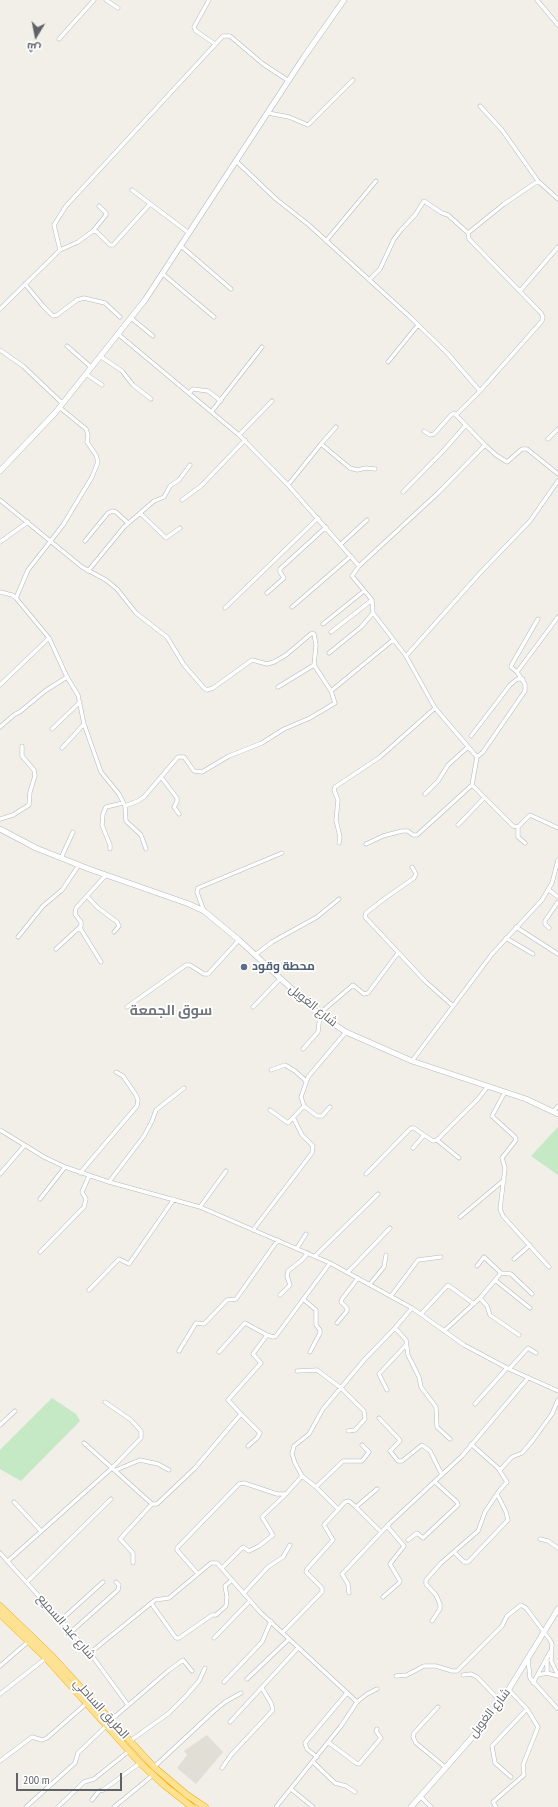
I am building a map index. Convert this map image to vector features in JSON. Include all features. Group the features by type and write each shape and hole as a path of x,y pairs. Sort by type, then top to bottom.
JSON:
{"highway":[{"name":"الطريق الساحلي","path":"0,1606 52,1656 154,1767 187,1795 205,1807"},
{"name":"الطريق الساحلي","path":"0,1615 46,1658 140,1763 192,1807"}],"street":[{"path":"58,39 94,0"},
{"path":"106,0 118,8"},
{"path":"209,0 194,27 196,31 215,44"},
{"path":"0,471 60,405 131,318 163,274 236,161 344,0"},
{"path":"537,0 558,24"},
{"path":"60,250 54,225 59,215 91,178 223,36 230,36 264,64 289,81"},
{"path":"268,113 289,117 308,125 353,80"},
{"path":"480,106 502,130 538,181 558,199"},
{"path":"236,161 276,199 326,241 418,325 447,353 480,392"},
{"path":"326,241 376,181"},
{"path":"468,233 504,204 538,181"},
{"path":"132,190 189,233"},
{"path":"369,280 380,269 394,239 415,215 424,201 442,213 448,215 468,233 469,239 541,313 542,320 480,392 456,415 454,413 451,415 432,435 427,434 424,431"},
{"path":"93,231 97,232 110,245 113,245 150,204"},
{"path":"0,309 60,250 78,242 93,231 106,215 99,206"},
{"path":"180,246 231,289"},
{"path":"520,291 558,247"},
{"path":"163,274 214,317"},
{"path":"25,284 53,316 57,315 77,300 84,298 105,303 120,317"},
{"path":"131,318 153,336"},
{"path":"388,362 418,325"},
{"path":"118,334 245,440 318,518 359,566"},
{"path":"67,346 92,367"},
{"path":"212,411 262,347"},
{"path":"0,350 23,366 60,405 86,429 88,435 87,442 96,455 98,462 80,496 52,541 28,570 16,598"},
{"path":"100,356 122,371 133,385 151,399"},
{"path":"86,374 102,385"},
{"path":"189,392 193,389 208,391 220,401"},
{"path":"239,435 272,401"},
{"path":"456,415 465,426 496,456 508,462 522,449 527,449 558,474"},
{"path":"403,492 465,426"},
{"path":"288,485 336,427"},
{"path":"548,439 558,429"},
{"path":"182,500 202,486 245,440"},
{"path":"321,444 350,468 359,470 366,468 375,469"},
{"path":"477,757 435,708 421,680 406,656 373,613 372,600 352,576 359,566 438,493 485,445"},
{"path":"88,571 128,523 154,501 164,497 170,486 179,480 190,465"},
{"path":"406,656 530,521 558,482"},
{"path":"0,500 88,571 106,580 117,589 136,613 167,637 188,670 201,686 207,690 232,676 249,661 258,661 267,664 274,662 286,655 312,633 314,634 316,645 314,665 331,691 335,701 333,705 310,718 284,729 262,743 238,752 199,773 192,769 184,757 178,757 144,797 138,801 106,807 103,814 102,825 110,845 110,849"},
{"path":"85,541 110,512 116,512 128,523"},
{"path":"140,512 166,538 180,528"},
{"path":"224,608 318,518"},
{"path":"341,544 367,520"},
{"path":"0,542 28,522"},
{"path":"267,593 284,578 280,572 280,569 326,527"},
{"path":"292,606 351,556"},
{"path":"323,624 364,591"},
{"path":"0,592 12,595 16,598 49,638 67,677 78,695 84,724 100,772 107,783 119,794 124,804 126,821 141,835 146,849"},
{"path":"331,632 372,600"},
{"path":"329,653 361,627 373,613"},
{"path":"517,672 558,617"},
{"path":"366,844 375,839 402,831 408,831 417,835 472,785 477,757 487,747 527,687 523,679 512,667 512,664 538,619"},
{"path":"0,685 49,638"},
{"path":"331,691 393,640"},
{"path":"278,687 314,665"},
{"path":"0,726 44,691 67,677"},
{"path":"471,736 510,685 517,679 523,679"},
{"path":"52,729 80,702"},
{"path":"339,843 340,837 336,820 338,800 334,790 335,787 380,757 435,708"},
{"path":"62,748 84,724"},
{"path":"0,819 13,815 29,805 30,792 35,776 34,770 22,756 22,746"},
{"path":"425,794 438,781 448,765 468,747"},
{"path":"161,777 177,798 177,802 174,807 179,814"},
{"path":"472,785 509,823 518,827"},
{"path":"458,825 484,798"},
{"path":"524,843 518,836 518,827 530,815 558,828"},
{"name":"شارع الغويل","path":"0,829 36,848 189,904 204,911 239,940 319,1014 346,1032 412,1061 505,1092 555,1113"},
{"path":"61,858 72,832"},
{"path":"204,911 197,892 198,888 282,853"},
{"path":"412,1061 452,1005 492,954 549,890 558,860"},
{"path":"18,936 43,906 62,890 79,865"},
{"path":"412,867 416,874 414,878 393,892 365,915 366,920 426,982 452,1005"},
{"path":"56,949 80,928 82,924 75,914 75,910 106,874"},
{"path":"549,890 558,896"},
{"path":"87,896 97,906 118,922 119,926 114,932"},
{"path":"255,955 278,939 317,917 339,899"},
{"path":"549,928 545,923 558,902"},
{"path":"516,927 558,954"},
{"path":"80,928 101,962"},
{"path":"506,938 533,954"},
{"path":"127,1007 186,965 190,965 204,974 208,974 239,940"},
{"path":"303,1049 318,1032 319,1014 353,985 364,994 368,993 398,953"},
{"path":"253,1007 280,979"},
{"path":"330,1107 319,1117 304,1106 301,1097 306,1081 346,1032"},
{"path":"271,1070 285,1065 295,1071 306,1081"},
{"path":"80,1173 137,1106 138,1100 136,1095 123,1076 116,1072"},
{"path":"437,1140 478,1099 488,1086"},
{"path":"109,1182 144,1136 156,1110 184,1088"},
{"path":"505,1092 492,1116 516,1140 502,1158 505,1166 501,1213 549,1266"},
{"path":"270,1110 286,1123 294,1119 304,1106"},
{"path":"555,1113 558,1106"},
{"path":"253,1230 312,1153 313,1146 302,1134 294,1119"},
{"path":"366,1174 411,1128 414,1128 433,1141 437,1140 459,1158"},
{"path":"0,1130 24,1146 65,1167 109,1182 200,1207 330,1263 412,1308 464,1345 508,1369 558,1391"},
{"path":"413,1148 424,1135"},
{"path":"0,1174 24,1146"},
{"path":"40,1199 65,1167"},
{"path":"200,1207 226,1172"},
{"path":"40,1252 84,1207 86,1199 82,1192 89,1176"},
{"path":"460,1217 504,1180"},
{"path":"315,1256 378,1194"},
{"path":"89,1290 119,1259 129,1264 174,1199"},
{"path":"348,1272 390,1228"},
{"path":"297,1248 306,1234"},
{"path":"179,1351 197,1323 204,1324 227,1300 236,1299 278,1240"},
{"path":"514,1259 530,1245"},
{"path":"280,1295 290,1285 287,1276 288,1271 308,1253"},
{"path":"370,1284 384,1267 386,1255"},
{"path":"391,1296 418,1260 441,1257"},
{"path":"478,1266 484,1257 501,1273 512,1274 532,1294"},
{"path":"219,1352 244,1323 267,1335 273,1337 276,1336 330,1263"},
{"path":"444,1331 480,1298 501,1273"},
{"path":"336,1323 347,1311 342,1299 358,1278"},
{"path":"495,1280 530,1308"},
{"path":"421,1314 448,1285 474,1304"},
{"path":"480,1298 487,1306 490,1315 519,1335"},
{"path":"303,1299 317,1311 316,1325 320,1330 320,1333 310,1352"},
{"path":"338,1509 302,1476 292,1454 293,1448 310,1434 323,1409 365,1359 412,1308"},
{"path":"395,1328 406,1340 409,1356 419,1377 421,1388 436,1407 437,1427 450,1439"},
{"path":"248,1446 257,1438 260,1432 228,1400 261,1363 253,1354 267,1335"},
{"path":"387,1390 380,1374 406,1345"},
{"path":"475,1404 528,1348 536,1353"},
{"path":"297,1371 317,1370 341,1388 364,1411 366,1416 355,1430 348,1431"},
{"path":"349,1593 348,1584 342,1574 387,1526 442,1475 528,1378"},
{"path":"500,1470 512,1457 522,1453 533,1440 552,1414 558,1400"},
{"path":"8,1561 112,1468 141,1438 142,1433 126,1415 105,1402"},
{"path":"0,1425 15,1411"},
{"path":"133,1563 133,1553 120,1539 152,1504 156,1505 185,1478 241,1414"},
{"path":"379,1418 400,1440 390,1451 398,1461 402,1461 422,1445 429,1450 442,1475"},
{"path":"84,1443 116,1470 152,1504"},
{"path":"432,1621 440,1609 440,1604 426,1581 436,1568 479,1530 485,1512 507,1482 500,1470 471,1444"},
{"path":"316,1488 343,1461 362,1461 369,1452 362,1445"},
{"path":"116,1470 140,1460 158,1464 170,1470"},
{"path":"222,1568 243,1547 249,1550 259,1546 273,1535 261,1518 302,1476"},
{"path":"408,1540 417,1533 423,1538 458,1505 457,1502 435,1482"},
{"path":"198,1574 177,1550 177,1548 239,1484 244,1483 277,1494 286,1494"},
{"path":"356,1507 377,1489"},
{"path":"454,1552 464,1562 468,1562 508,1520 506,1512 497,1494"},
{"path":"27,1582 111,1499"},
{"path":"283,1632 322,1592 322,1588 306,1570 333,1540 324,1525 338,1509 348,1501 381,1532"},
{"path":"14,1502 41,1531"},
{"path":"383,1597 400,1582 390,1564 404,1546 387,1526"},
{"path":"540,1539 548,1541 558,1548"},
{"path":"244,1593 268,1567 283,1557 290,1545"},
{"name":"شارع عبد السميع","path":"0,1552 90,1653 128,1705"},
{"path":"90,1653 151,1603 157,1599 169,1598 213,1562 217,1563 222,1568 250,1601 298,1648 357,1702"},
{"path":"151,1603 176,1638 178,1638 212,1615 216,1615 226,1606 227,1597 225,1586 232,1580"},
{"path":"61,1620 103,1582"},
{"path":"71,1632 118,1590 118,1585 116,1582"},
{"path":"214,1638 250,1601"},
{"path":"396,1676 407,1674 424,1666 436,1666 457,1671 502,1626 507,1616 521,1604 526,1608 552,1644 550,1657 558,1675"},
{"name":"شارع الغويل","path":"411,1807 483,1725 501,1702 558,1609"},
{"path":"224,1682 262,1642 271,1621"},
{"path":"246,1679 289,1639"},
{"path":"0,1666 29,1641"},
{"path":"230,1722 298,1648"},
{"path":"533,1683 551,1650"},
{"path":"547,1657 547,1673"},
{"path":"0,1694 46,1658"},
{"path":"528,1659 529,1675 533,1683 557,1708"},
{"path":"111,1720 183,1660 192,1671"},
{"path":"130,1741 169,1713 199,1681 205,1668"},
{"path":"538,1674 547,1673 558,1675"},
{"path":"463,1674 471,1674 477,1678 501,1702"},
{"path":"222,1768 230,1754 273,1710 262,1688"},
{"path":"276,1807 317,1757 357,1702 367,1694 377,1689"},
{"path":"496,1807 493,1802 524,1774 522,1765 538,1727 527,1710 509,1690"},
{"path":"154,1767 213,1712 225,1702 241,1693"},
{"path":"317,1757 307,1749 305,1743 347,1693"},
{"path":"0,1761 32,1737 42,1740 47,1738 87,1703"},
{"path":"438,1707 414,1733 413,1736 416,1743 445,1767"},
{"path":"510,1777 495,1763 492,1746 527,1710"},
{"path":"26,1807 75,1762 78,1753 106,1726"},
{"path":"328,1742 359,1764 381,1738 376,1731 377,1729"},
{"path":"58,1807 84,1782 94,1779 129,1751"},
{"path":"313,1762 335,1783 346,1786 355,1792"},
{"path":"92,1800 99,1791 103,1790 140,1763"},
{"path":"114,1807 153,1775"},
{"path":"291,1789 313,1807"},
{"path":"420,1796 431,1807"}],"shaded area":[{"path":"207,1735 223,1752 196,1784 177,1768 187,1755 184,1751"}],"green space":[{"path":"558,1127 558,1175 531,1156"},
{"path":"52,1398 76,1414 80,1421 21,1481 0,1469 0,1450"}],"place":[{"name":"محطة وقود","path":"244,967"}],"district":[{"name":"سوق الجمعة","path":"171,1011"}]}
